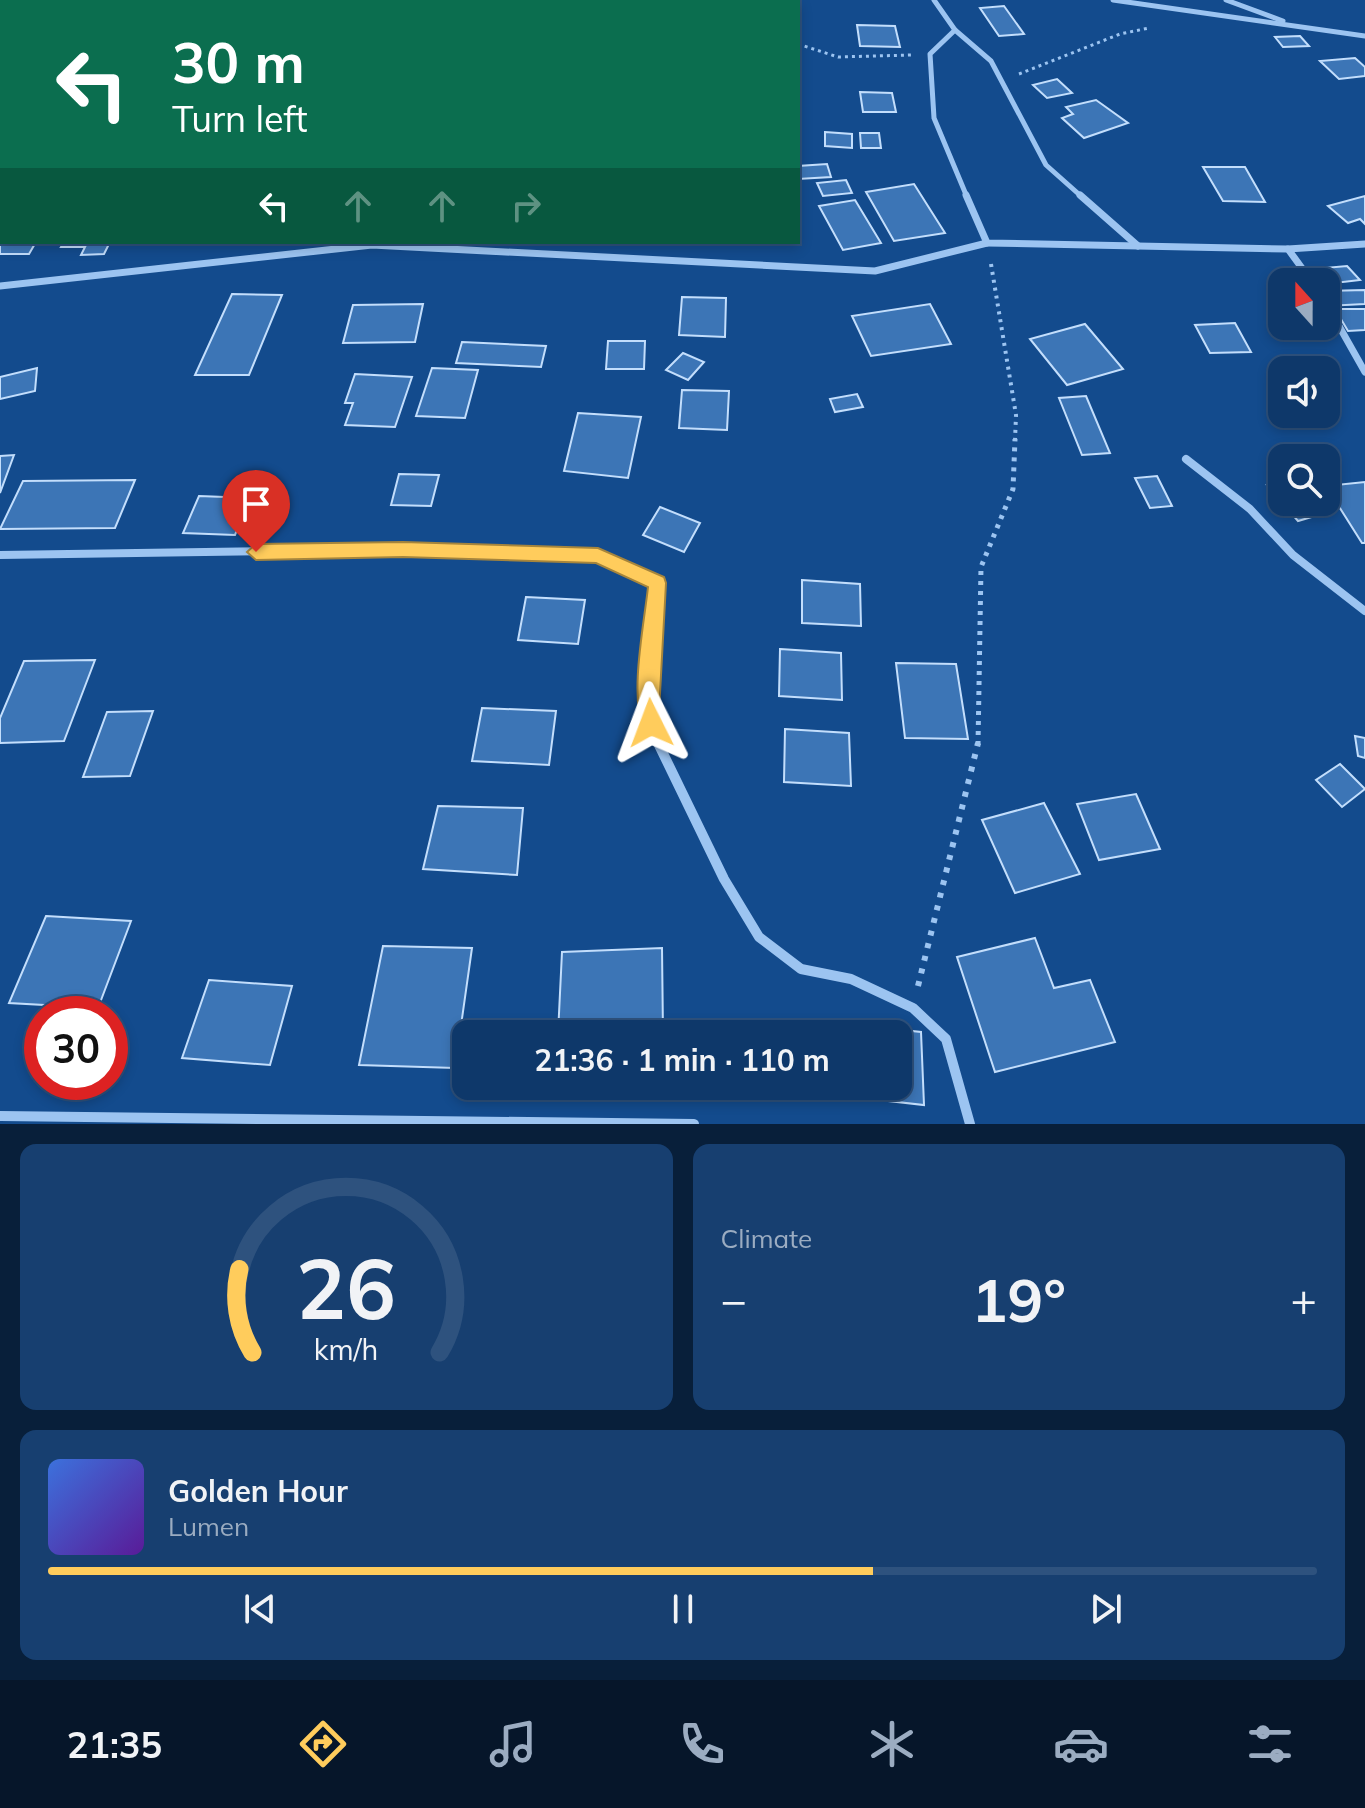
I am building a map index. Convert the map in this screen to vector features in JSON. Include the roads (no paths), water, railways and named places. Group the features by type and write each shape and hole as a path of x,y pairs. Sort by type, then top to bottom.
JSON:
{"street":[{"path":"934,0 955,30 991,61 1046,165 1139,247"},
{"path":"1113,0 1365,36"},
{"path":"1226,0 1291,24"},
{"path":"955,30 930,54 934,118 987,243"},
{"path":"0,286 372,245 875,271 987,243 1288,249 1365,244"},
{"path":"1288,249 1302,268"},
{"path":"1340,328 1365,372"},
{"path":"1186,459 1250,509 1293,555 1365,611"},
{"path":"0,555 403,549 598,555 657,583 649,683 651,723 667,767 759,937 801,969 851,979 913,1008 946,1039 970,1124"},
{"path":"0,1116 694,1124"}]}
